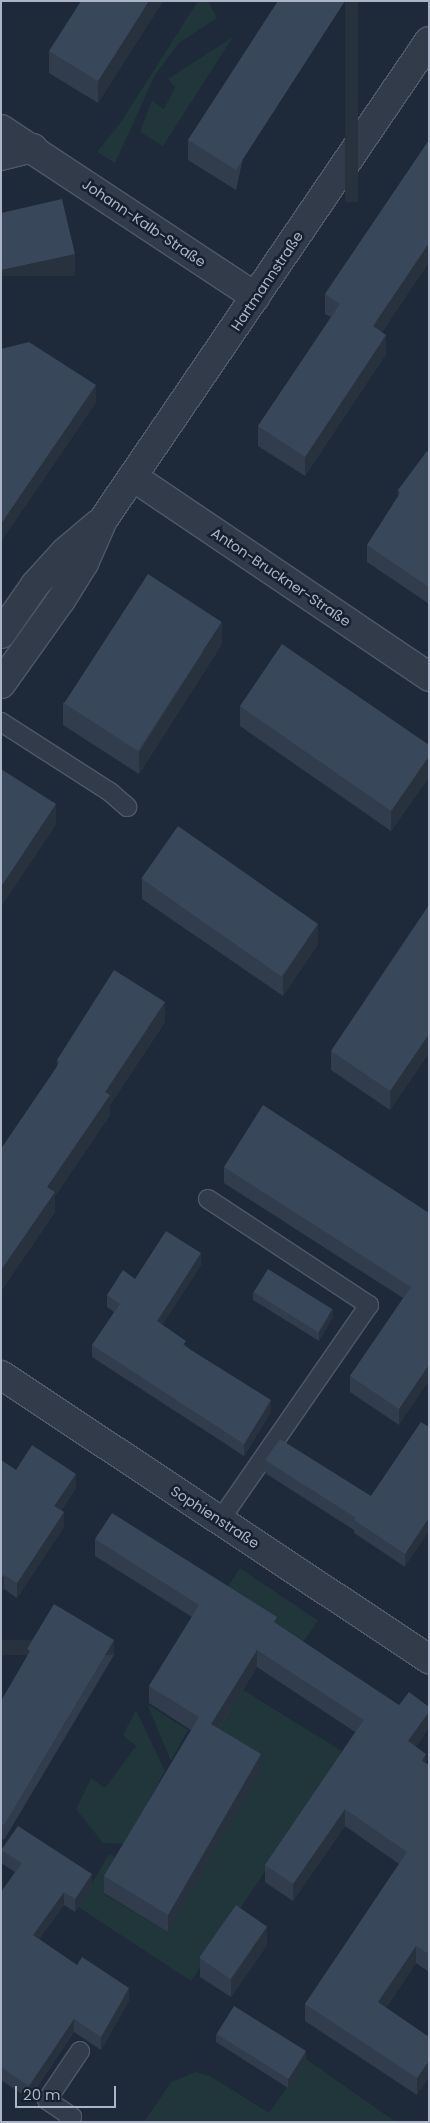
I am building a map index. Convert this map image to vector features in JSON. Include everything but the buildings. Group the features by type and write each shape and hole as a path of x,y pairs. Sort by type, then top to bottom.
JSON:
{"street":[{"name":"Hartmannstraße","path":"1,684 61,600 84,563 103,520 429,42"},
{"name":"Johann-Kalb-Straße","path":"1,129 33,148 256,297"},
{"path":"1,156 33,148"},
{"name":"Anton-Bruckner-Straße","path":"133,477 429,677"},
{"name":"Hartmannstraße","path":"1,634 36,584 65,552 103,520"},
{"name":"Sophienstraße","path":"1,1375 429,1659"}],"lane":[{"path":"1,722 110,792 128,807"},
{"path":"208,1199 370,1304 220,1520"},
{"path":"69,2122 72,2117 47,2100 80,2051"}],"green space":[{"path":"198,1 208,1 217,18 179,43 155,75 115,163 97,152 121,122"},
{"path":"233,37 163,146 140,132 152,101 164,109 175,87 168,79"},
{"path":"240,1568 318,1621 297,1652 219,1600"},
{"path":"243,1690 345,1753 191,1981 78,1907 109,1854 123,1862 104,1894 168,1932 211,1741"},
{"path":"147,1704 188,1730 171,1761"},
{"path":"136,1710 165,1771 125,1844 103,1843 76,1809 91,1778 105,1788 136,1746 123,1735"},
{"path":"306,2059 396,2122 144,2122 171,2082 196,2072 210,2076 269,2113"}]}
